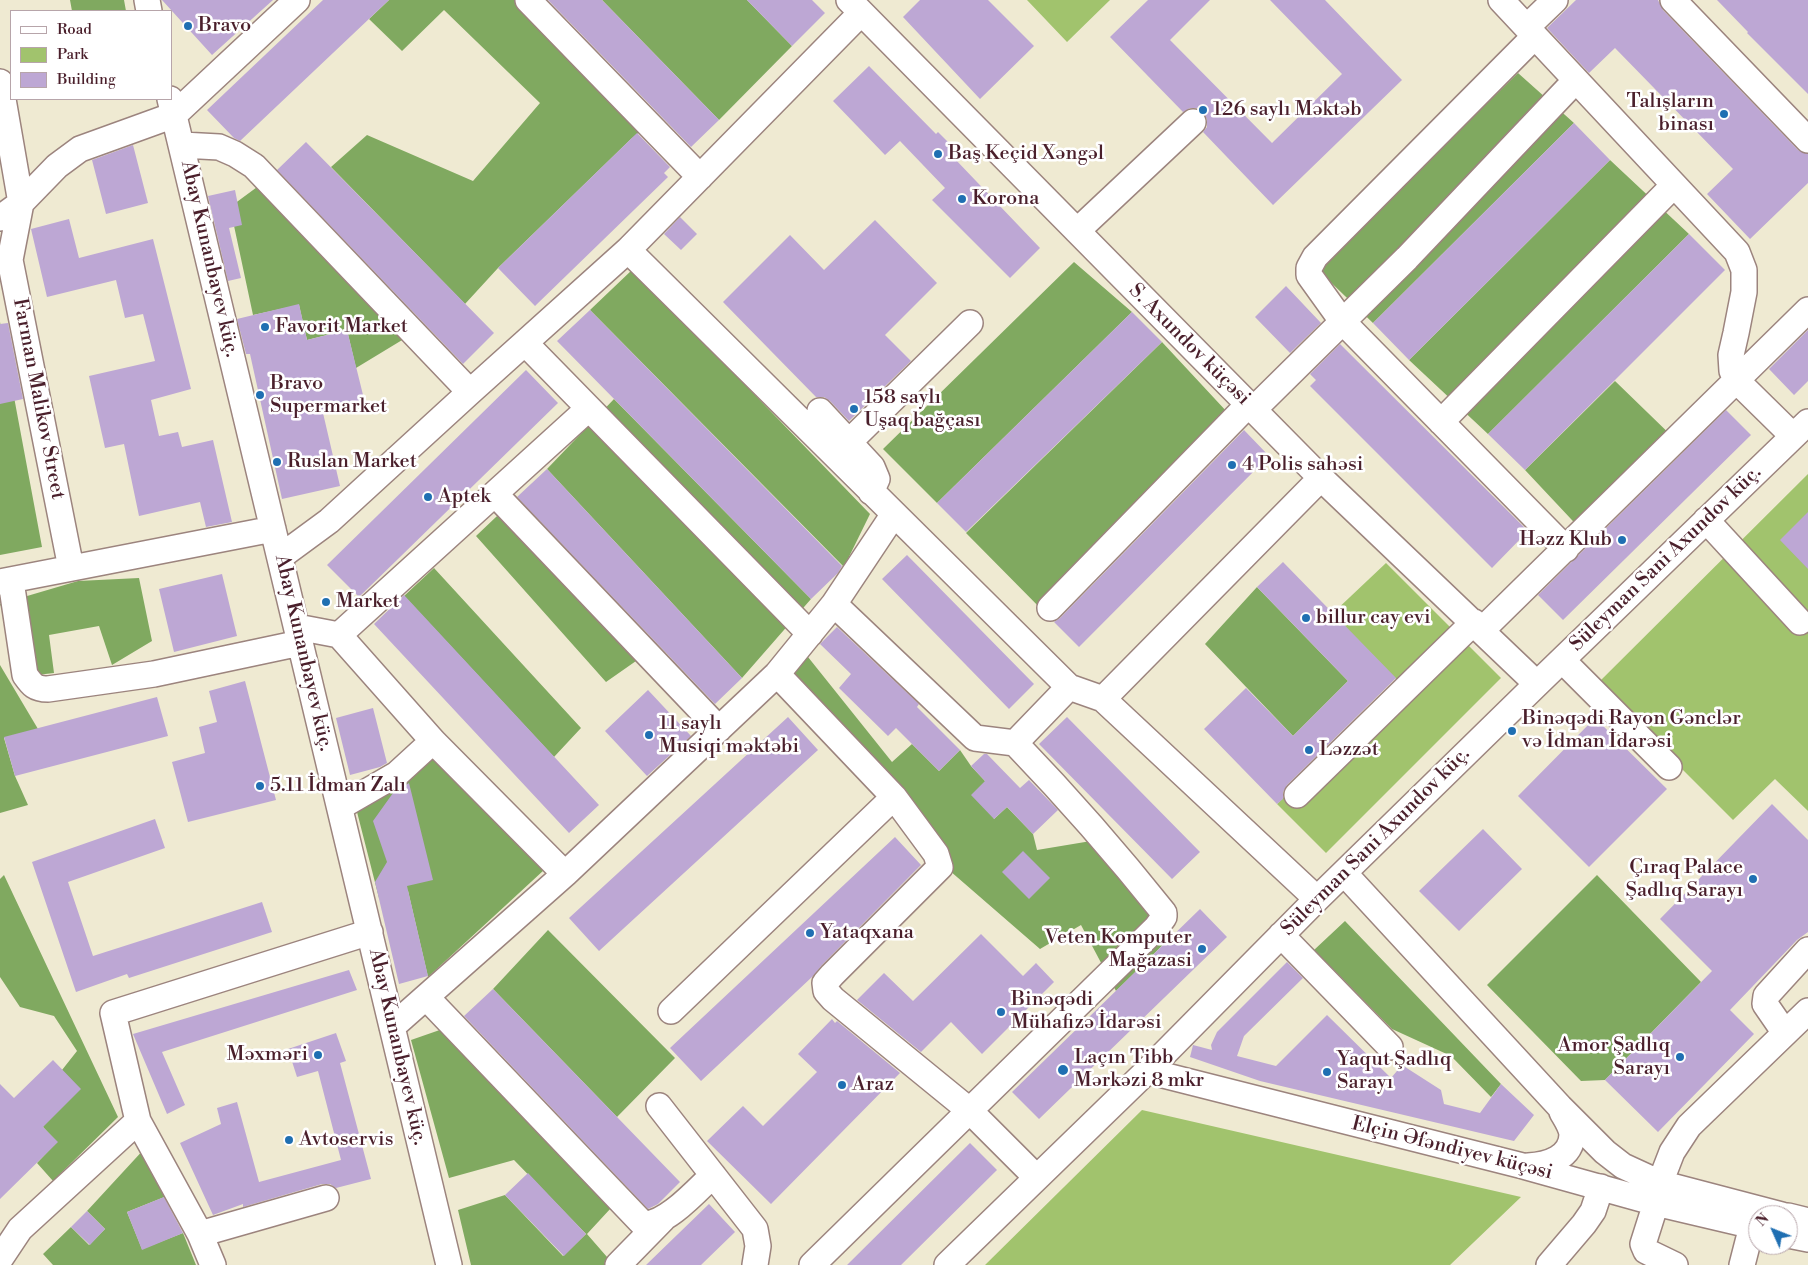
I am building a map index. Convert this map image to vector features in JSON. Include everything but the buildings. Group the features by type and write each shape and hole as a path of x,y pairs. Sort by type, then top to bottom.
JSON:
{"street":[{"path":"0,218 21,203 57,166 80,149 172,107 297,0"},
{"path":"528,0 700,177"},
{"path":"1502,0 1737,252 1744,270 1744,292 1731,355 1732,371 1737,381 1801,429"},
{"path":"1555,0 1531,32 1315,258 1309,268 1308,276 1342,322 1566,549"},
{"path":"1673,0 1808,140"},
{"path":"280,557 330,521 628,250 700,177 855,6"},
{"name":"S. Axundov küçəsi","path":"855,6 1321,478 1537,684"},
{"path":"1050,608 1251,407 1407,258 1576,80"},
{"name":"Farman Malikov Street","path":"0,82 21,203 10,260 71,568"},
{"name":"Abay Kunanbayev küç.","path":"172,107 449,1265"},
{"path":"1077,231 1193,122"},
{"path":"182,146 219,148 235,154 254,166 470,392"},
{"path":"1441,422 1674,185"},
{"path":"628,250 1069,688 1102,699 1317,900"},
{"path":"1297,795 1478,626 1566,549 1808,310"},
{"path":"849,442 970,323"},
{"path":"524,343 810,634"},
{"path":"274,529 6,582 25,675 37,689 48,689 154,674 298,635 339,635 588,409"},
{"path":"820,411 872,466 877,479 871,492"},
{"name":"Süleyman Sani Axundov küç.","path":"947,1265 1147,1071 1281,935 1537,684 1801,429"},
{"path":"1102,699 1321,478"},
{"path":"495,494 719,729"},
{"path":"392,1027 566,874 777,674 834,604 894,514"},
{"path":"1706,520 1800,622"},
{"path":"812,1265 1156,928 1164,917 1164,913 1122,860 1074,805 1015,743 975,738 834,604"},
{"path":"339,635 433,741 566,874"},
{"path":"1562,660 1669,768"},
{"path":"777,674 894,797 936,854 940,866 832,975 825,983 826,991 969,1110 1036,1177"},
{"path":"1015,743 1069,688"},
{"path":"340,807 397,774 433,741"},
{"path":"671,1011 894,797"},
{"name":"Elçin Əfəndiyev küçəsi","path":"1344,874 1560,1107 1605,1152 1658,1193 1748,1224"},
{"path":"213,1265 200,1234 138,1121 113,1013 370,932"},
{"path":"1281,935 1390,1047"},
{"path":"1786,1033 1765,1004 1766,996 1808,950"},
{"path":"426,998 643,1224 663,1219"},
{"path":"1675,1265 1646,1251 1642,1244 1672,1152 1689,1126 1808,1011"},
{"name":"Elçin Əfəndiyev küçəsi","path":"1147,1071 1601,1187 1658,1193 1748,1209"},
{"path":"659,1106 755,1229 758,1246 755,1265"},
{"path":"1523,1166 1549,1164 1565,1152 1572,1134 1560,1107"},
{"path":"0,1259 20,1229 138,1121"},
{"path":"618,1265 663,1219 713,1175"},
{"path":"1549,1265 1593,1211 1601,1187"},
{"path":"200,1234 326,1198"},
{"path":"1742,1265 1748,1247"}],"green space":[{"path":"70,0 124,0 126,10 72,10"},
{"path":"389,0 536,0 654,120 631,139 498,268 465,304 331,167 367,135 473,181 540,103 444,10 402,51 369,19"},
{"path":"602,0 747,0 792,46 719,120"},
{"path":"1027,0 1110,0 1067,42"},
{"path":"1518,73 1574,123 1373,323 1317,269"},
{"path":"1610,160 1689,234 1488,434 1409,360"},
{"path":"268,179 417,331 356,368 347,330 307,340 299,305 253,315 230,207"},
{"path":"1074,262 1132,312 937,503 883,449"},
{"path":"633,269 870,514 844,567 590,310"},
{"path":"0,322 42,547 0,555"},
{"path":"1162,342 1241,427 1050,618 966,533"},
{"path":"1615,381 1680,444 1586,535 1525,470"},
{"path":"614,399 811,599 742,678 547,469"},
{"path":"1808,474 1808,811 1775,779 1733,820 1597,684"},
{"path":"516,498 656,647 606,682 476,536"},
{"path":"1386,563 1501,678 1326,853 1277,804 1401,684 1332,614"},
{"path":"434,568 581,728 554,757 404,596"},
{"path":"139,578 152,641 112,665 99,626 49,635 54,673 28,676 0,604 78,581"},
{"path":"1257,587 1348,681 1293,736 1205,644"},
{"path":"808,657 892,762 912,744 939,771 960,750 985,781 994,819 1007,807 1033,834 1037,850 1091,841 1172,936 1116,991 1081,925 1040,949 927,851 907,808 911,798 791,675"},
{"path":"0,665 38,729 4,738 15,776 28,805 0,813"},
{"path":"433,756 544,870 428,977 408,891 379,898 357,812 405,784"},
{"path":"4,875 118,1117 53,1181 37,1163 57,1142 43,1127 62,1070 77,1051 54,1016 20,1007 0,977 0,879"},
{"path":"1597,875 1701,982 1605,1080 1581,1081 1487,985"},
{"path":"1345,921 1501,1084 1491,1097 1451,1056 1392,1029 1314,950"},
{"path":"548,930 675,1058 617,1117 493,989"},
{"path":"457,1024 623,1195 587,1234 614,1265 471,1265 458,1210 505,1195 563,1256 586,1234 514,1160 449,1178 411,1040"},
{"path":"1142,1110 1521,1197 1450,1265 985,1265"},
{"path":"146,1147 167,1196 127,1212 142,1249 183,1233 196,1265 53,1265 43,1254 71,1227 89,1245 105,1229 87,1211"}],"place":[{"name":"Bravo","path":"188,26"},
{"name":"126 saylı Məktəb","path":"1203,110"},
{"name":"Talışların binası","path":"1724,114"},
{"name":"Baş Keçid Xəngəl","path":"938,154"},
{"name":"Korona","path":"962,199"},
{"name":"Favorit Market","path":"265,327"},
{"name":"Bravo Supermarket","path":"260,395"},
{"name":"158 saylı Uşaq bağçası","path":"854,409"},
{"name":"Ruslan Market","path":"277,462"},
{"name":"4 Polis sahəsi","path":"1232,465"},
{"name":"Aptek","path":"428,497"},
{"name":"Həzz Klub","path":"1622,540"},
{"name":"Market","path":"326,602"},
{"name":"billur cay evi","path":"1306,618"},
{"name":"Binəqədi Rayon Gənclər və İdman İdarəsi","path":"1512,731"},
{"name":"11 saylı Musiqi məktəbi","path":"649,735"},
{"name":"Ləzzət","path":"1309,750"},
{"name":"5.11 İdman Zalı","path":"260,786"},
{"name":"Çıraq Palace Şadlıq Sarayı","path":"1753,879"},
{"name":"Yataqxana","path":"810,933"},
{"name":"Veten Komputer Mağazasi","path":"1202,949"},
{"name":"Binəqədi Mühafizə İdarəsi","path":"1001,1012"},
{"name":"Məxməri","path":"318,1055"},
{"name":"Amor Şadlıq Sarayı","path":"1680,1057"},
{"name":"Laçın Tibb Mərkəzi 8 mkr","path":"1063,1070"},
{"name":"Yaqut Şadlıq Sarayı","path":"1327,1072"},
{"name":"Araz","path":"842,1085"},
{"name":"Avtoservis","path":"289,1140"}]}
